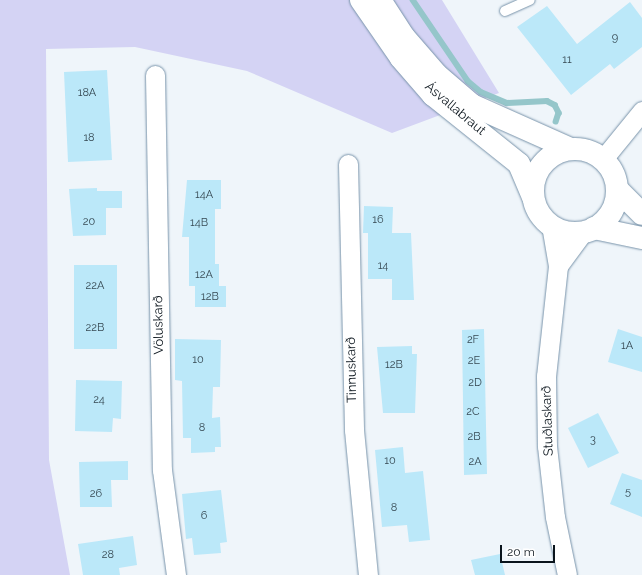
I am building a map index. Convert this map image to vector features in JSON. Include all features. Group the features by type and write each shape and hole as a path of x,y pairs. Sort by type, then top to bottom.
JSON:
{"main road":[{"name":"Ásvallabraut","path":"361,0 401,58 434,95 519,164 533,197"},
{"name":"Ásvallabraut","path":"380,0 427,63 472,105 571,149"},
{"path":"642,214 617,189 610,167 603,159 593,152 571,149 547,159 538,170 533,197 536,208 551,226 567,232 589,230 642,238"},
{"path":"589,230 612,212 617,189"}],"street":[{"name":"Völuskarð","path":"155,75 163,478 176,575"},
{"path":"603,159 642,111"},
{"name":"Tinnuskarð","path":"348,164 354,430 368,575"},
{"name":"Stuðlaskarð","path":"551,226 558,266 548,336 547,439 554,517 566,575"},
{"name":"Stuðlaskarð","path":"558,266 589,230"}],"lane":[{"path":"505,11 530,0"}],"shaded area":[{"path":"0,0 442,0 499,93 392,133 247,71 135,47 46,49 49,460 70,575 0,575"}],"building":[{"path":"630,2 642,18 642,47 614,69 610,64 571,95 517,27 547,6 577,44"},
{"path":"107,70 112,160 68,162 64,72"},
{"path":"187,180 221,180 221,209 215,209 215,264 219,264 219,286 226,286 226,307 195,307 195,286 189,286 189,237 182,237"},
{"path":"97,188 97,191 122,191 122,208 106,208 106,235 73,236 69,189"},
{"path":"364,206 393,207 392,233 411,233 414,300 392,300 392,279 368,279 368,233 363,233"},
{"path":"74,265 117,265 117,349 74,349"},
{"path":"484,329 487,474 464,475 462,330"},
{"path":"618,329 642,337 642,372 608,362"},
{"path":"175,339 221,340 220,387 213,387 212,418 220,417 221,447 215,447 215,452 191,453 191,438 183,438 182,381 175,380"},
{"path":"412,346 412,354 417,354 415,413 383,413 377,347"},
{"path":"76,380 122,381 121,419 113,418 112,432 75,431"},
{"path":"598,413 619,453 588,468 568,428"},
{"path":"403,447 405,473 423,471 430,540 409,542 407,525 382,527 375,450"},
{"path":"128,461 128,480 111,480 112,507 80,507 79,462"},
{"path":"622,473 642,480 642,517 610,504"},
{"path":"221,490 227,542 220,543 221,553 194,555 192,538 186,539 182,494"},
{"path":"133,536 137,565 119,568 120,575 83,575 78,544"},
{"path":"500,554 505,575 475,575 471,560"}],"waterway":[{"path":"413,0 468,81 481,92 507,103 547,101 555,105 559,113 556,122"}]}
